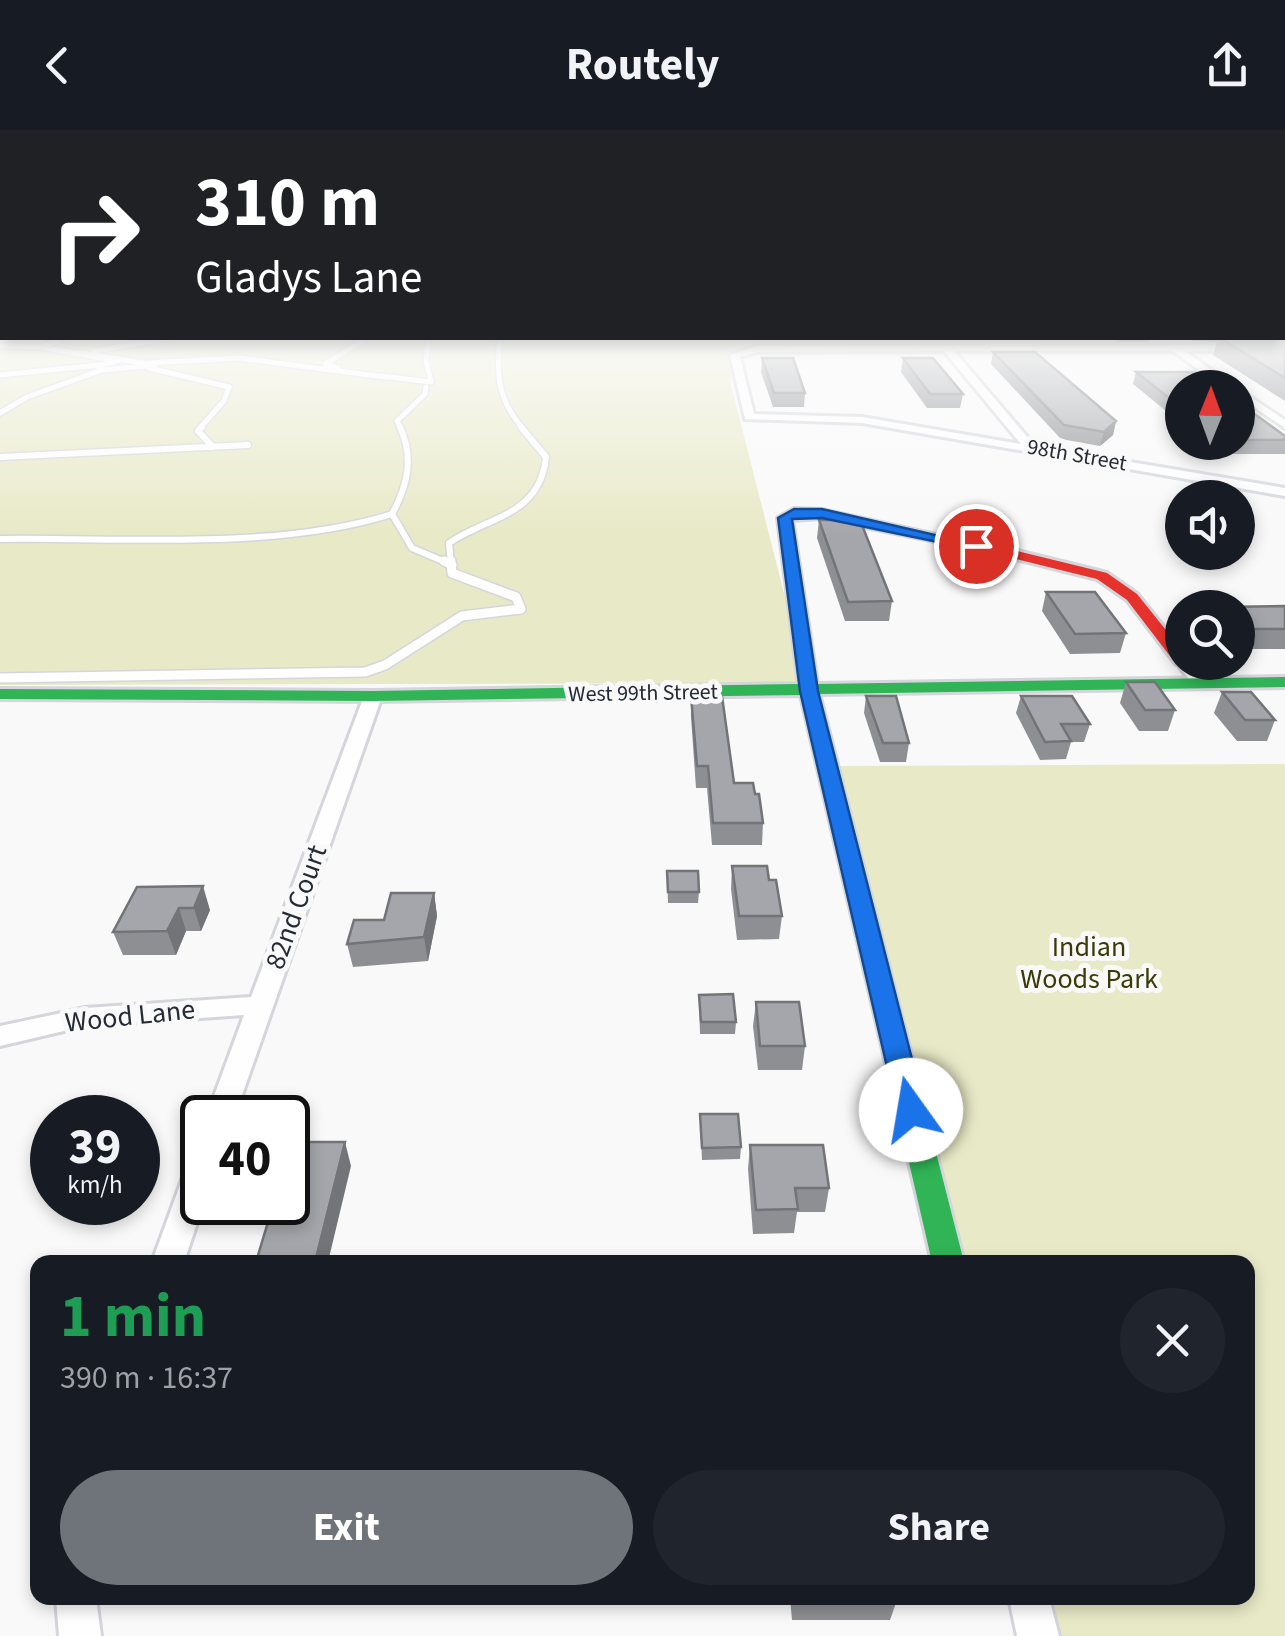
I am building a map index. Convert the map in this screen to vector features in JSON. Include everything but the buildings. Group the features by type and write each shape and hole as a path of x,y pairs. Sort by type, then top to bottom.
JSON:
{"street":[{"name":"98th Street","path":"745,394 750,416 862,420 1285,492"},
{"path":"986,394 1030,446"},
{"path":"1255,404 1285,424"},
{"path":"946,1255 809,691 785,522 794,513 822,514 1053,561 1102,576 1132,597 1165,638"},
{"name":"West 99th Street","path":"0,694 372,696 1285,682"},
{"name":"82nd Court","path":"228,1095 372,696"},
{"name":"Wood Lane","path":"0,1036 85,1017 261,1005"},
{"path":"170,1255 181,1225"},
{"path":"77,1605 80,1636"},
{"path":"1031,1605 1038,1636"}],"lane":[{"path":"0,413 34,394"},
{"path":"213,446 198,432 226,394"},
{"path":"0,539 288,536 340,530 374,520 393,511 404,499 410,448 397,421 425,394"},
{"path":"0,678 365,672 385,665 462,616 521,609 516,597 452,573 449,542 540,492 546,458 505,407 501,394"},
{"path":"0,457 248,444"},
{"path":"393,511 412,548 452,565"}],"green space":[{"path":"0,394 733,394 802,664 800,680 793,683 0,685"},
{"name":"Indian Woods Park","path":"1285,764 1285,1636 1060,1636 1052,1605 1255,1605 1255,1255 961,1255 835,766"}],"traffic: fast":[{"path":"946,1255 809,691 785,518 794,513 822,514 989,548"},
{"path":"0,694 373,696 1285,682"}],"traffic: jam":[{"path":"989,548 1102,576 1132,597 1165,639"}],"route":[{"path":"911,1110 809,691 785,518 812,512 976,546"}]}
